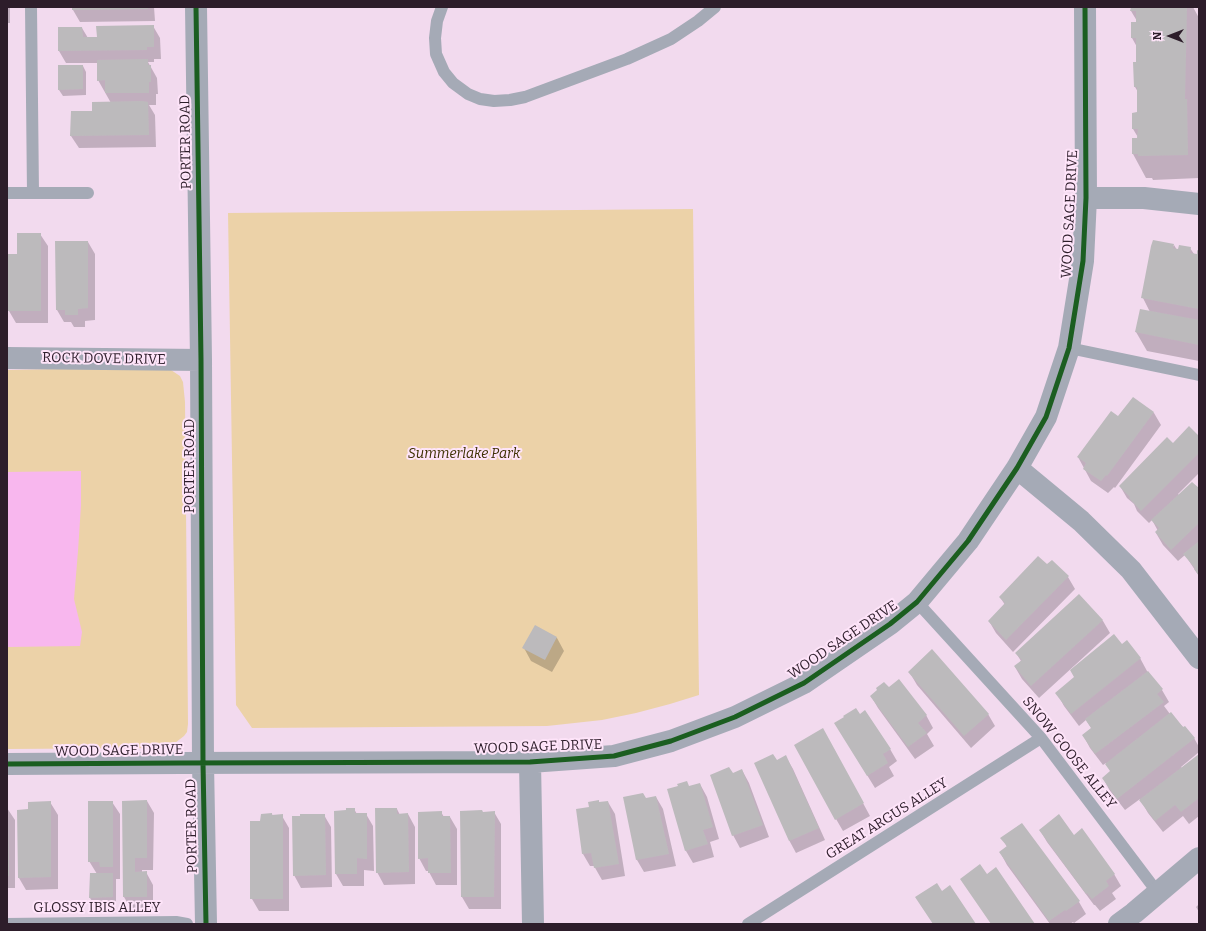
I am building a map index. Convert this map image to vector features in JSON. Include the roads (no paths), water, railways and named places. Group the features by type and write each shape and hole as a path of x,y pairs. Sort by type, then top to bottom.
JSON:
{"street":[{"name":"PORTER ROAD","path":"196,7 201,360 203,763 206,924"},
{"name":"WOOD SAGE DRIVE","path":"7,764 530,762 614,756 671,741 735,716 804,683 890,624 917,602 968,540 1017,468 1046,417 1069,348 1083,261 1086,198 1085,7"},
{"path":"1086,198 1144,198 1199,204"},
{"name":"ROCK DOVE DRIVE","path":"7,358 201,360"},
{"path":"1017,468 1081,521 1131,570 1199,658"},
{"path":"530,762 533,924"},
{"path":"1119,924 1199,858"}],"lane":[{"path":"31,7 33,193"},
{"path":"442,7 437,21 435,38 436,54 444,72 453,83 468,94 480,99 494,101 525,97 627,59 671,39 698,21 715,7"},
{"path":"7,193 88,193"},
{"path":"1069,348 1197,376"},
{"name":"SNOW GOOSE ALLEY","path":"917,602 1041,738 1158,893"},
{"name":"GREAT ARGUS ALLEY","path":"748,924 1041,738"},
{"name":"GLOSSY IBIS ALLEY","path":"7,924 176,922 187,924"}],"park label":[{"name":"Summerlake Park","path":"464,454"}]}
